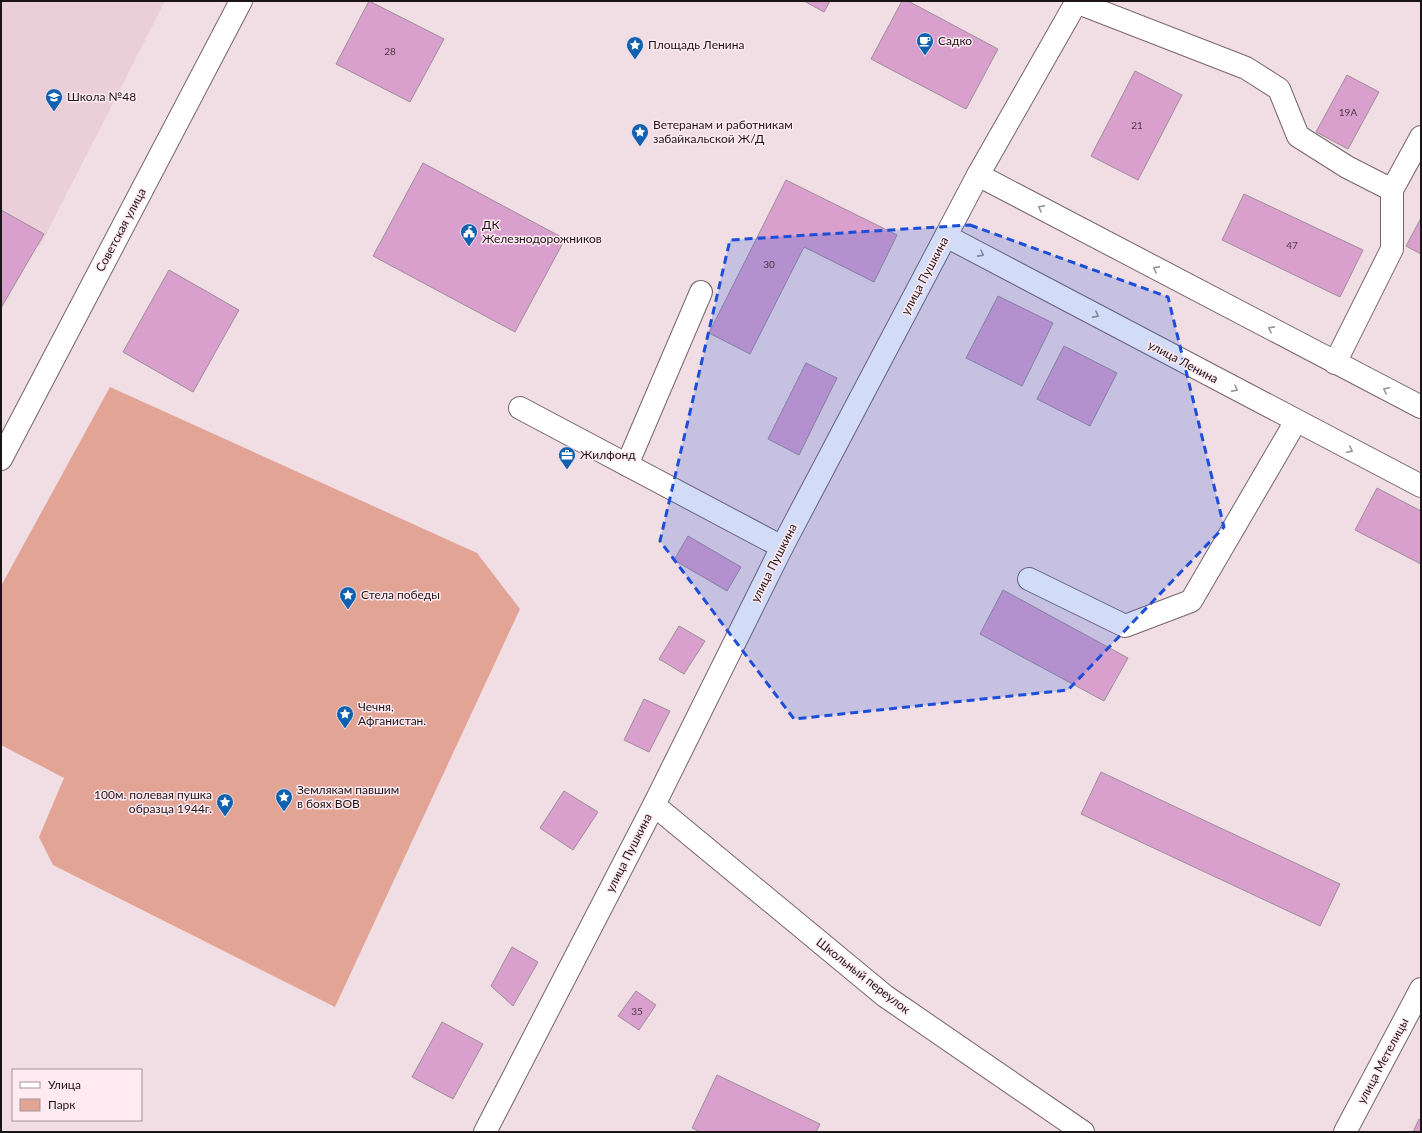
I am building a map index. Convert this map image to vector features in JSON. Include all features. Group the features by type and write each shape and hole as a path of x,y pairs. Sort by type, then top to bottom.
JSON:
{"street":[{"name":"Советская улица","path":"1,459 241,1"},
{"name":"улица Пушкина","path":"485,1132 654,805 782,547 978,175 1076,1"},
{"path":"1076,1 1246,68 1279,89 1298,136 1347,167 1392,190"},
{"path":"1335,363 1392,249 1392,190 1421,137"},
{"path":"978,175 1421,407"},
{"name":"улица Ленина","path":"946,236 1421,486"},
{"path":"627,465 701,292"},
{"path":"520,408 782,547"},
{"path":"1029,579 1125,626 1191,601 1296,421"},
{"name":"Школьный переулок","path":"654,805 885,996 1083,1132"},
{"name":"улица Метелицы","path":"1345,1132 1421,989"}],"highlighted area":[{"path":"970,225 1168,297 1224,527 1068,690 794,719 660,541 730,240"}],"shaded area":[{"name":"Школа №48","path":"1,1 165,1 40,246 1,224"}],"green space":[{"path":"110,387 477,553 520,609 335,1007 53,865 39,837 64,778 1,745 1,586"}],"building":[{"path":"369,1 444,39 410,102 336,64"},
{"path":"804,1 830,1 824,12"},
{"path":"902,1 908,1 998,49 966,109 871,59"},
{"path":"1135,71 1182,95 1138,180 1091,156"},
{"path":"1347,75 1379,92 1348,149 1316,132"},
{"name":"ДК Железнодорожников","path":"423,163 565,239 515,332 373,256"},
{"path":"786,180 897,235 874,282 804,247 750,354 709,333"},
{"path":"1244,194 1363,250 1340,297 1222,240"},
{"path":"1,210 44,234 1,308"},
{"path":"1421,218 1421,254 1406,246"},
{"path":"169,270 239,310 193,392 123,352"},
{"path":"998,296 1053,323 1022,386 966,358"},
{"path":"1064,346 1117,373 1090,426 1037,399"},
{"path":"806,363 837,378 799,455 768,439"},
{"path":"1377,488 1421,511 1421,564 1355,530"},
{"path":"688,536 741,567 727,591 674,560"},
{"path":"1003,590 1128,658 1104,701 980,634"},
{"path":"679,626 705,641 684,674 659,659"},
{"path":"644,699 670,711 649,752 624,740"},
{"path":"1101,772 1340,884 1320,926 1081,814"},
{"path":"564,791 598,812 573,850 540,828"},
{"path":"512,947 538,962 513,1006 491,986"},
{"path":"636,991 656,1005 639,1030 618,1016"},
{"path":"442,1022 483,1044 453,1099 412,1077"},
{"path":"717,1075 820,1124 816,1132 700,1132 692,1128"},
{"path":"1419,1119 1421,1120 1421,1132 1413,1132"}],"place":[{"name":"Садко","path":"925,56"},
{"name":"Площадь Ленина","path":"635,60"},
{"name":"Школа №48","path":"54,112"},
{"name":"Ветеранам и работникам забайкальской Ж/Д","path":"640,147"},
{"name":"ДК Железнодорожников","path":"469,247"},
{"name":"Жилфонд","path":"567,470"},
{"name":"Стела победы","path":"348,610"},
{"name":"Чечня, Афганистан.","path":"345,729"},
{"name":"Землякам павшим в боях ВОВ","path":"284,812"},
{"name":"100м. полевая пушка образца 1944г.","path":"225,817"}]}
